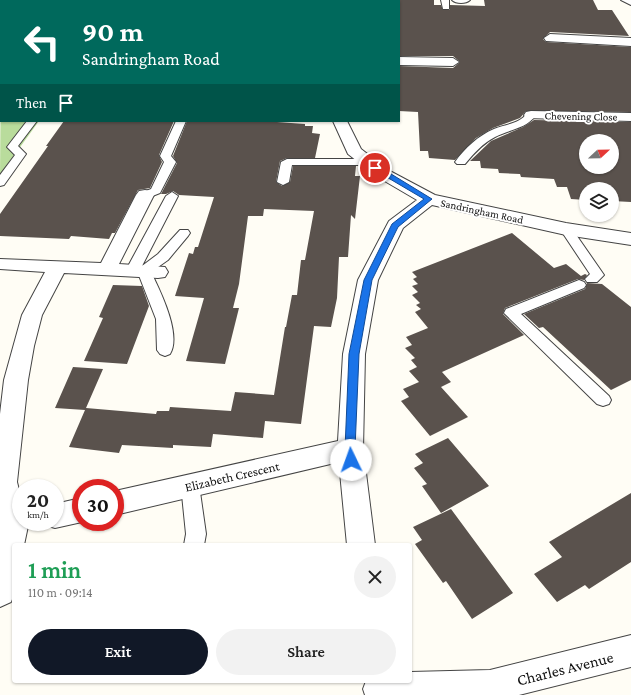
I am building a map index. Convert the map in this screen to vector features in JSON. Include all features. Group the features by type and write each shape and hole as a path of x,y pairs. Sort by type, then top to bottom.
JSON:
{"street":[{"path":"627,0 631,2"},
{"path":"550,38 593,35 631,42"},
{"path":"400,61 453,62"},
{"name":"Chevening Close","path":"531,115 631,117"},
{"name":"Sandringham Road","path":"340,122 354,151 382,173 429,199 566,229 631,239"},
{"path":"107,269 146,194"},
{"path":"361,543 350,449 354,354 368,280 395,225 429,199"},
{"path":"4,264 145,271"},
{"path":"12,501 4,482 4,451 16,380 23,346 32,315 58,267"},
{"name":"Elizabeth Crescent","path":"124,501 350,449"},
{"path":"16,543 20,531"},
{"path":"0,592 12,555"},
{"name":"Charles Avenue","path":"378,688 452,691 490,686 631,651"}],"lane":[{"path":"456,0 466,0"},
{"path":"461,162 471,148 498,130 526,122 531,115"},
{"path":"0,183 21,154 12,147 31,122"},
{"path":"146,194 156,191 170,162 165,156 181,122"},
{"path":"283,182 287,162 369,162"},
{"path":"165,350 166,336 161,309 145,271 172,196"},
{"path":"566,229 597,275 585,282 511,313 602,400"},
{"path":"145,271 163,257 184,234"},
{"path":"190,486 196,534 194,543"}],"green space":[{"path":"0,122 38,122 0,175"}],"building":[{"path":"400,0 434,0 434,5 441,5 443,10 450,10 450,5 485,6 484,0 593,0 598,10 612,10 629,36 550,32 543,39 546,42 631,47 631,112 526,111 520,118 493,128 476,138 455,160 429,158 428,151 420,151 418,112 400,111 400,66 453,68 460,62 453,56 400,56"},
{"path":"534,120 631,122 631,202 619,201 619,182 579,182 579,200 571,199 567,187 557,187 554,179 521,177 520,174 499,173 498,169 481,168 480,161 470,161 491,141 523,127"},
{"path":"63,122 174,122 159,155 162,162 150,188 138,190 115,233 112,233 109,239 71,236 69,239 0,236 0,214 48,146 46,146"},
{"path":"187,122 277,122 313,126 312,133 320,134 315,158 287,158 280,161 276,182 282,186 290,182 293,166 356,166 355,176 360,176 355,219 351,215 348,257 339,257 337,298 331,327 314,326 301,424 265,421 263,438 213,434 211,447 173,445 173,448 122,445 119,453 69,447 85,410 55,408 73,367 103,369 86,408 156,414 157,411 169,411 170,407 231,411 235,392 274,395 285,327 292,295 297,295 301,260 305,260 314,211 264,209 263,216 248,216 239,284 233,308 239,308 225,364 186,361 204,298 175,296 189,253 193,254 195,247 198,247 214,197 179,195 173,191 166,194 161,194 177,163 173,156"},
{"path":"512,233 554,268 566,264 581,276 585,274 587,275 584,280 578,279 505,308 503,314 524,335 442,372 451,382 441,387 468,417 430,436 401,401 409,397 403,389 419,382 409,371 417,367 411,360 415,358 405,348 412,345 406,337 428,328 415,312 421,309 416,305 420,303 412,295 418,292 412,286 418,284 413,279 417,277 412,272"},
{"path":"587,283 602,284 631,307 631,380 611,390 543,327 539,328 524,314 585,289"},
{"path":"113,285 142,286 149,306 127,364 84,361 103,318 99,317"},
{"path":"448,438 489,486 441,513 422,486 427,484 414,468 423,463 415,454"},
{"path":"631,493 631,562 589,589 585,585 557,602 534,574 562,557 549,542"},
{"path":"451,509 513,593 472,619 446,581 443,583 415,544 422,540 413,527"}],"route":[{"path":"351,460 350,449 354,354 368,280 395,225 429,199 375,168"}]}
